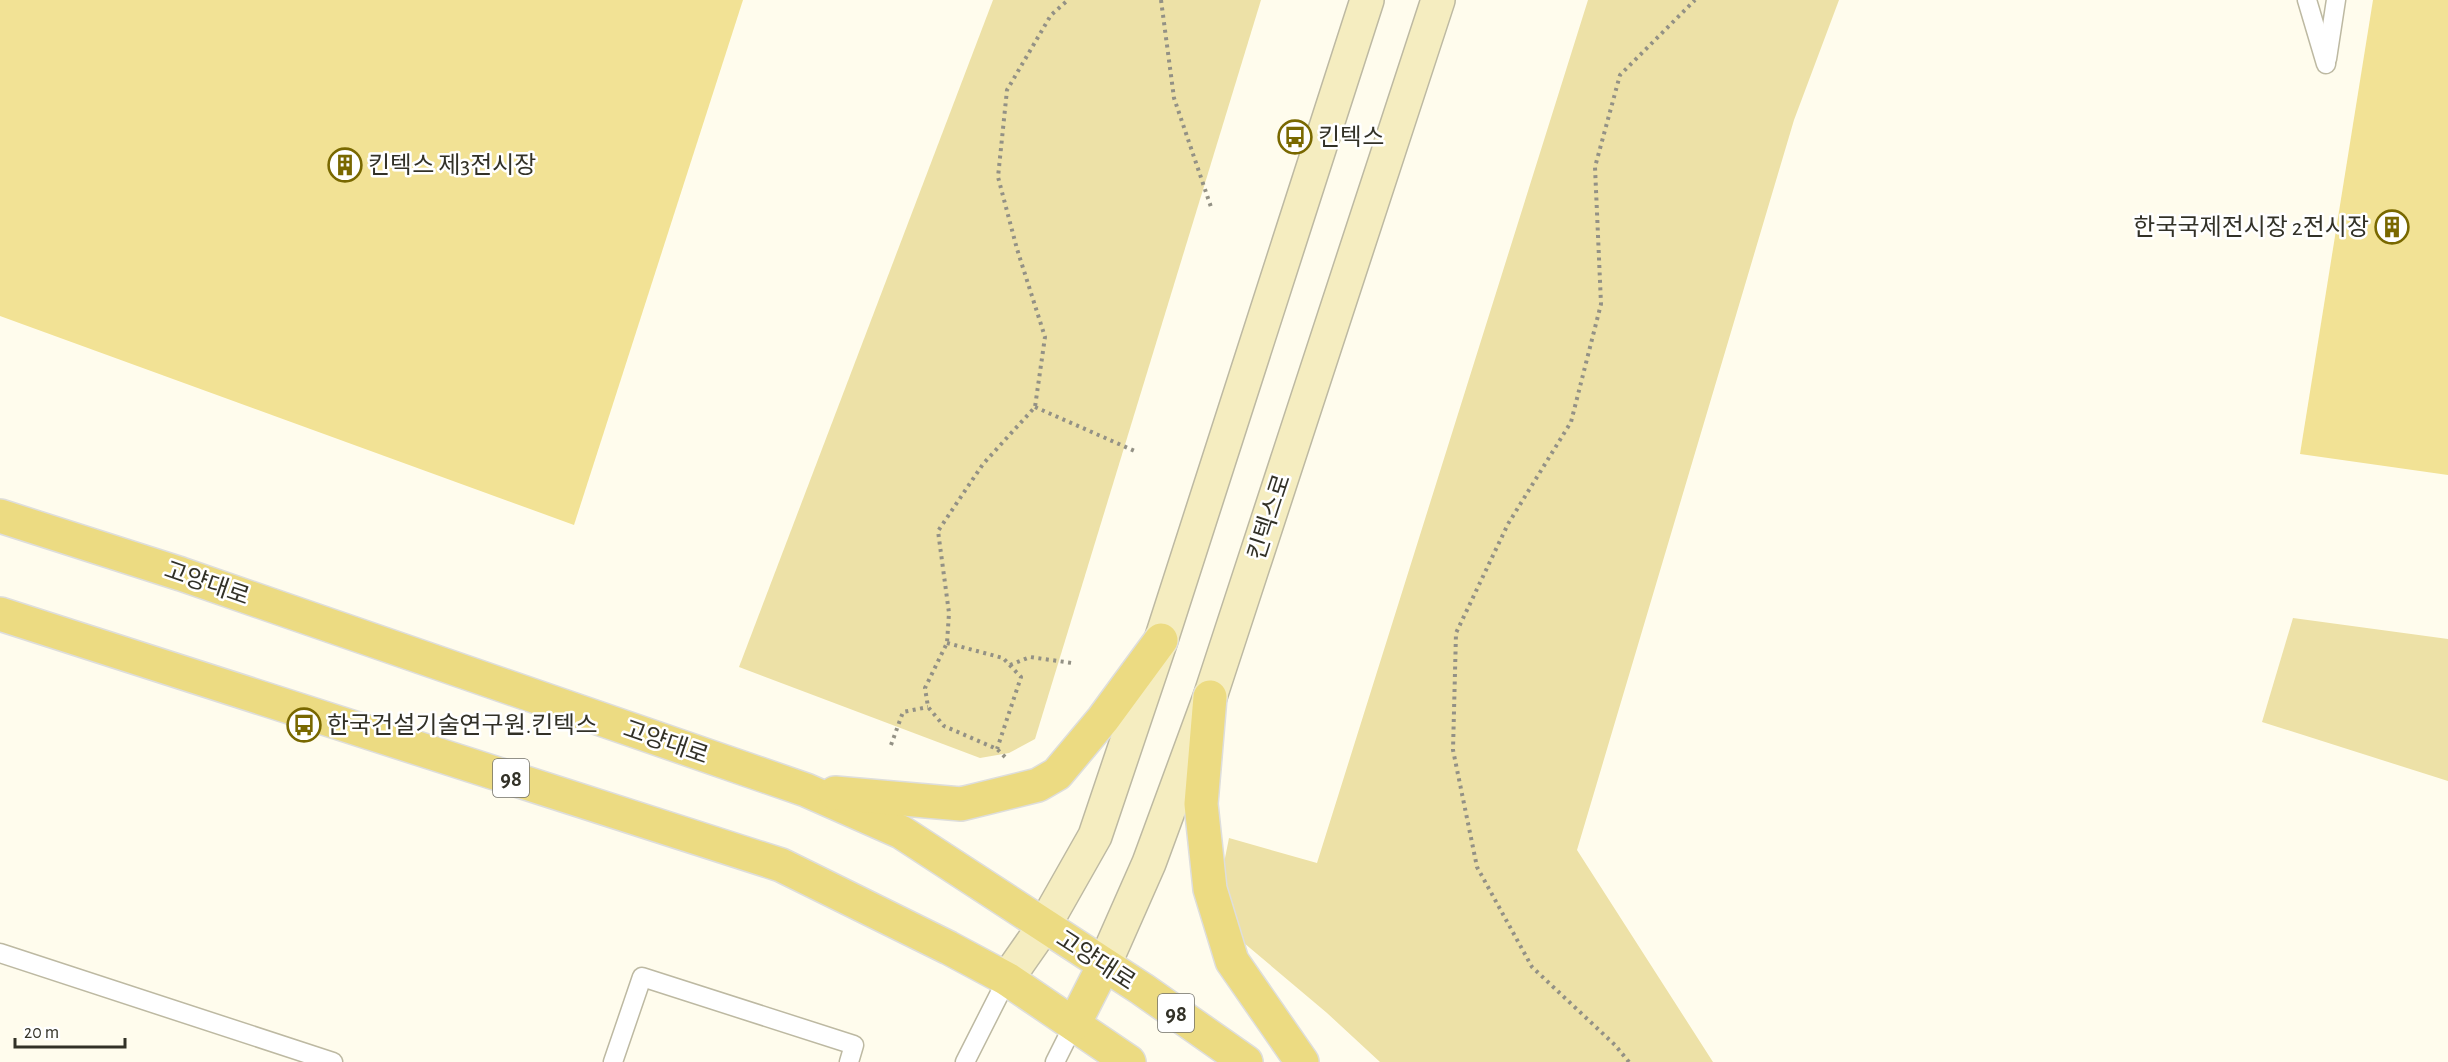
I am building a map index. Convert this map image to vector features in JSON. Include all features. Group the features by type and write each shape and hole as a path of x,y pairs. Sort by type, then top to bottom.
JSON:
{"main road":[{"path":"1006,979 1044,926 1095,836 1161,640 1367,0"},
{"name":"킨텍스로","path":"1074,1024 1104,965 1149,863 1210,697 1438,0"},
{"name":"고양대로","path":"0,516 181,574 806,790 902,832 1246,1062"},
{"name":"98","path":"0,614 780,865 949,948 1006,979 1129,1062"},
{"path":"806,790 961,804 1038,785 1057,774 1103,719 1161,640"},
{"path":"1210,697 1202,804 1210,890 1232,961 1302,1062"}],"lane":[{"path":"2307,0 2326,64 2336,0"},
{"path":"0,953 333,1062"},
{"path":"617,1061 642,977 854,1045 849,1062"},
{"path":"965,1062 1006,979"},
{"path":"1055,1062 1074,1024"}],"path":[{"path":"1012,764 997,749 944,726 928,707 925,688 947,643 949,613 938,531 983,464 1035,407 1045,337 1017,249 998,177 1007,90 1051,15 1068,0"},
{"path":"1161,0 1174,98 1212,210"},
{"path":"1629,1062 1615,1045 1532,967 1477,867 1453,750 1456,633 1509,524 1571,422 1600,304 1595,167 1620,75 1695,0"},
{"path":"1035,407 1137,452"},
{"path":"947,643 1003,658 1020,677 997,749"},
{"path":"1010,665 1030,657 1072,663"},
{"path":"891,745 903,712 928,707"}],"shaded area":[{"path":"993,0 1261,0 1035,739 1009,753 980,758 739,667"},
{"path":"1588,0 1839,0 1794,120 1577,850 1713,1062 1380,1062 1327,1013 1244,943 1217,898 1229,838 1317,863"},
{"path":"2293,618 2448,639 2448,781 2262,722"}],"building":[{"name":"킨텍스 제3전시장","path":"0,0 743,0 574,525 0,316"},
{"name":"한국국제전시장 2전시장","path":"2373,0 2448,0 2448,475 2300,454"}],"place":[{"name":"킨텍스","path":"1295,137"},
{"name":"킨텍스 제3전시장","path":"345,165"},
{"name":"한국국제전시장 2전시장","path":"2392,227"},
{"name":"한국건설기술연구원.킨텍스","path":"304,725"}]}
